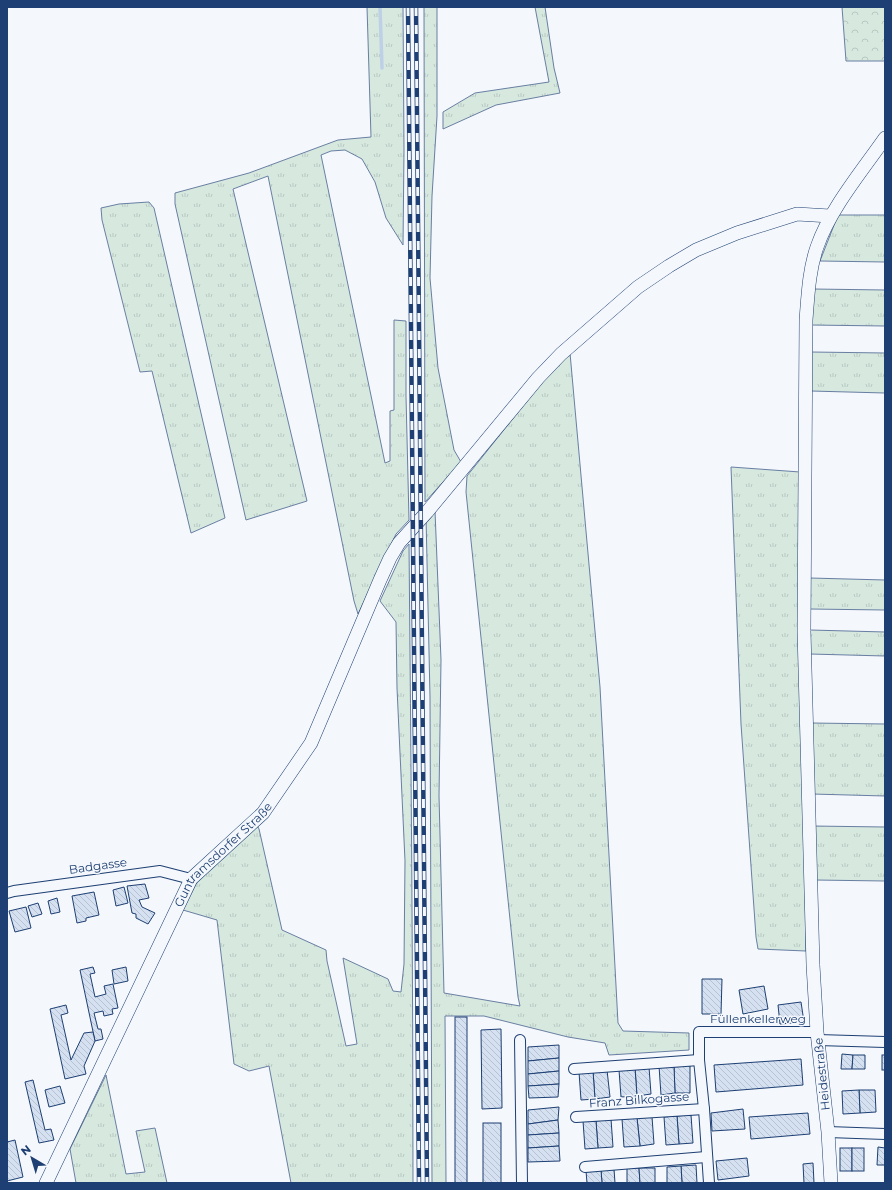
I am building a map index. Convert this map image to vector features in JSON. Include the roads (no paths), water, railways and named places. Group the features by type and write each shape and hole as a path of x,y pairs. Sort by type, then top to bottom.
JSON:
{"street":[{"name":"Heidestraße","path":"831,1183 828,1132 818,1036 813,965 804,631 806,320 809,283 817,247 830,216 885,138"},
{"name":"Guntramsdorfer Straße","path":"46,1183 191,879 264,812 311,743 390,558 399,543 538,378 571,345 638,287 696,250 737,233 797,214 830,216"},
{"name":"Badgasse","path":"7,893 160,871 191,879"},
{"name":"Füllenkellerweg","path":"699,1032 818,1036 885,1042"},
{"name":"Franz Bilkogasse","path":"699,1032 699,1060 709,1183"},
{"path":"520,1040 522,1183"},
{"path":"574,1069 699,1060"},
{"name":"Franz Bilkogasse","path":"576,1117 704,1109"},
{"path":"828,1132 885,1134"},
{"path":"585,1167 706,1157"}],"waterway":[{"path":"380,7 382,68"}],"railway":[{"path":"408,7 419,1183"},
{"path":"416,7 427,1183"}]}
